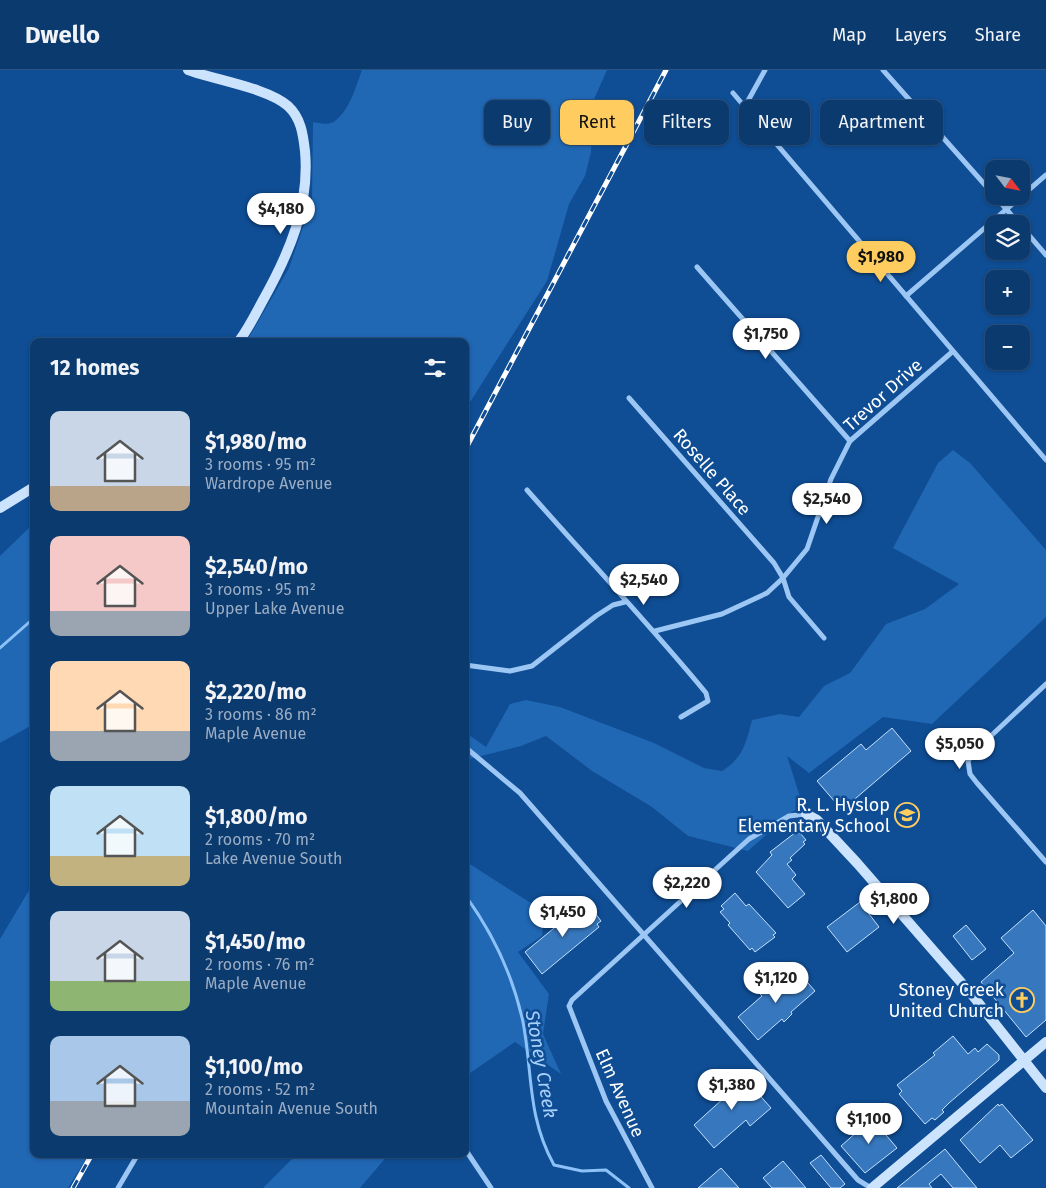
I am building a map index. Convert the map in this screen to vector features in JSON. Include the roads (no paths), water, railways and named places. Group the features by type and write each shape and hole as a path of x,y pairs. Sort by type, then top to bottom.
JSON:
{"main road":[{"path":"188,70 260,92 286,104 299,121 304,135 305,190 296,231 268,291 241,338"},
{"path":"0,508 30,489"},
{"path":"806,814 817,820 857,863 973,996 1046,1088"},
{"path":"872,1188 1046,1042"}],"street":[{"path":"748,100 765,70"},
{"path":"883,70 985,186"},
{"path":"733,93 739,101"},
{"path":"776,145 1046,460"},
{"path":"906,296 1046,176"},
{"path":"1002,205 1011,215"},
{"path":"1030,237 1046,255"},
{"path":"697,267 850,441"},
{"name":"Trevor Drive","path":"655,631 722,614 767,593 783,578 808,549 831,479 850,441 952,352"},
{"name":"Roselle Place","path":"629,398 774,563 783,578 789,597 824,638"},
{"path":"527,490 625,602 655,631 706,693 709,699 681,717"},
{"path":"469,666 510,671 532,666 596,616 613,605 625,602"},
{"path":"1046,684 976,750 968,761 970,774 1046,862"},
{"path":"469,750 520,793 858,1180 872,1188"},
{"path":"644,935 749,839 789,816 806,814"},
{"name":"Elm Avenue","path":"644,935 572,1000 569,1006 606,1101 652,1188"},
{"path":"469,1155 492,1188"},
{"path":"118,1188 136,1158"}],"waterway":[{"name":"Stoney Creek","path":"0,648 30,622"},
{"name":"Stoney Creek","path":"469,901 493,939 514,988 523,1022 535,1112 545,1147 554,1165 582,1171 606,1170 629,1188"}],"railway":[{"path":"469,442 666,70"},
{"path":"73,1188 90,1158"}],"place":[{"name":"R. L. Hyslop Elementary School","path":"907,815"},
{"name":"Stoney Creek United Church","path":"1022,1000"}]}
